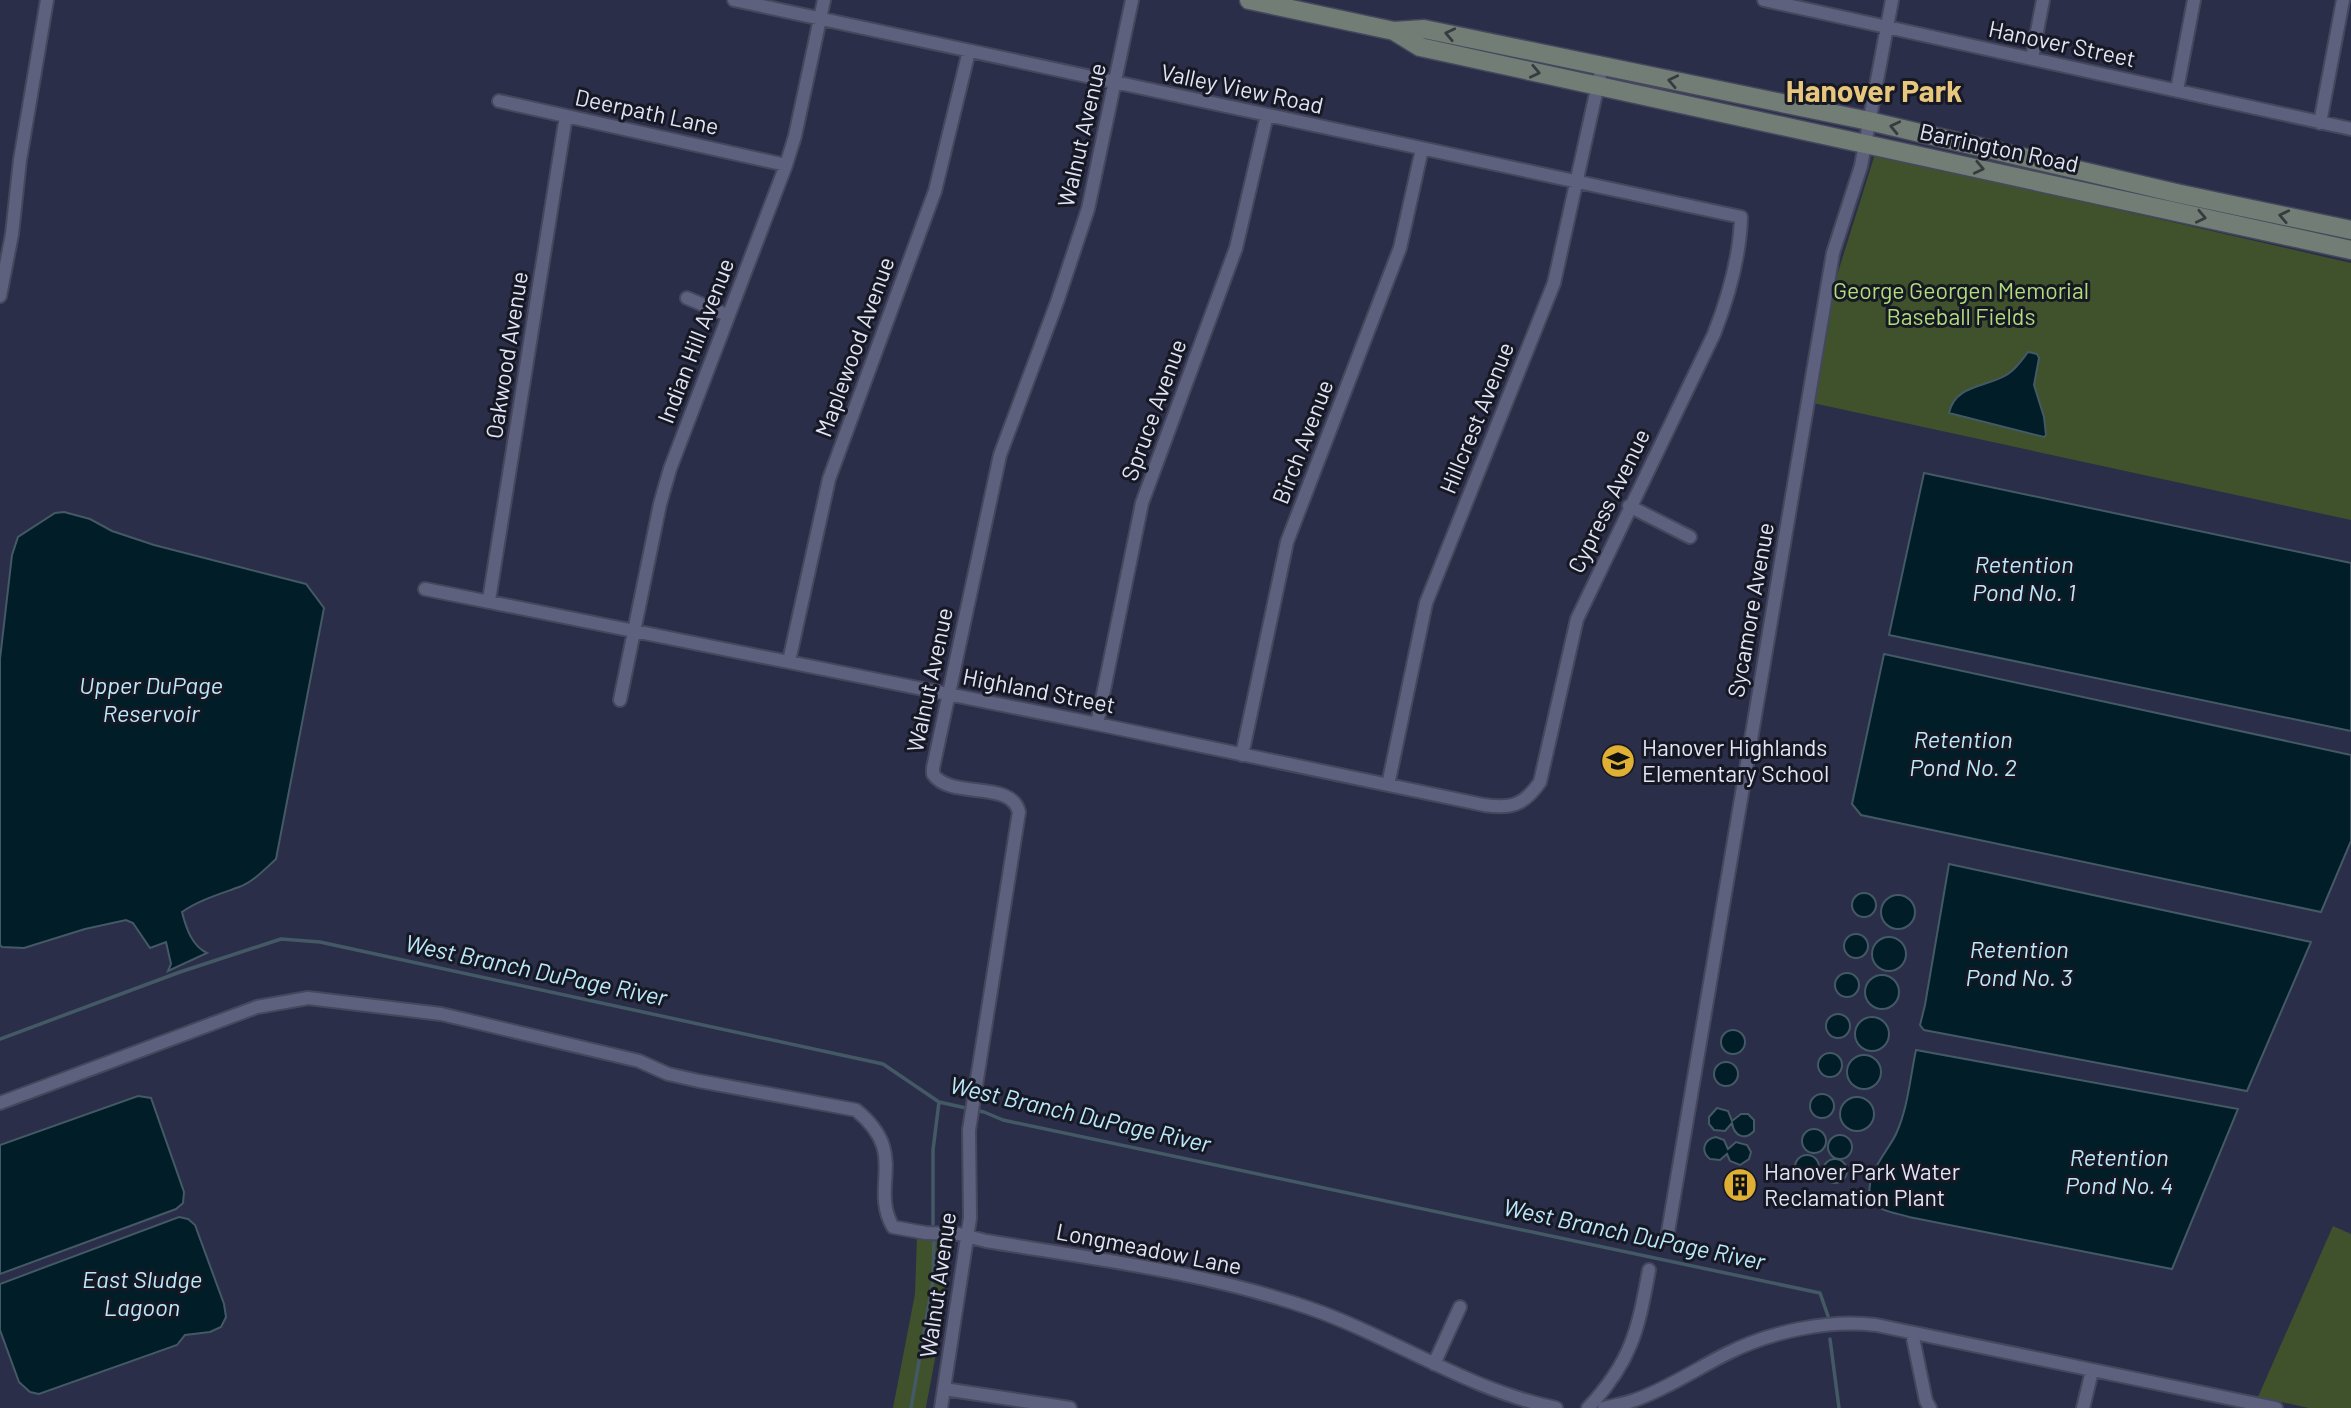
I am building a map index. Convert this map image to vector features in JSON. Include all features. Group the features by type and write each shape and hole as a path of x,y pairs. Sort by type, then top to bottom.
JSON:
{"main road":[{"name":"Barrington Road","path":"1250,0 1394,31 1424,29 1869,121 2176,193 2351,230"},
{"name":"Barrington Road","path":"1394,31 1420,47 2351,250"}],"street":[{"path":"0,296 12,234 20,160 47,0"},
{"name":"Valley View Road","path":"734,0 1741,217"},
{"name":"Indian Hill Avenue","path":"620,700 660,504 727,315 786,164 795,136 824,0"},
{"name":"Walnut Avenue","path":"941,1408 970,1218 969,1130 1019,813 1018,807 1010,798 942,783 933,774 947,695 1000,455 1057,302 1088,209 1132,0"},
{"name":"Hanover Street","path":"1764,0 2351,129"},
{"name":"Sycamore Avenue","path":"1668,1231 1833,253 1861,166 1892,0"},
{"path":"2032,58 2043,0"},
{"path":"2176,90 2194,0"},
{"path":"2320,123 2343,0"},
{"name":"Maplewood Avenue","path":"789,661 830,479 937,184 969,51"},
{"name":"Hillcrest Avenue","path":"1388,785 1426,603 1555,283 1602,66"},
{"name":"Deerpath Lane","path":"499,101 786,164"},
{"name":"Spruce Avenue","path":"1097,724 1142,503 1236,248 1267,115"},
{"name":"Oakwood Avenue","path":"489,600 566,116"},
{"name":"Birch Avenue","path":"1242,755 1287,542 1400,248 1422,149"},
{"name":"Cypress Avenue","path":"1521,802 1531,795 1540,782 1577,619 1717,326 1741,231 1741,217"},
{"path":"687,299 727,315"},
{"path":"1629,506 1690,537"},
{"name":"Highland Street","path":"425,589 1496,807 1507,807 1521,802"},
{"name":"Longmeadow Lane","path":"0,1103 257,1007 285,1000 331,999 441,1014 639,1061 668,1074 856,1110 875,1127 882,1140 886,1155 887,1216 893,1227 926,1233 959,1234 1206,1278 1311,1309 1513,1398 1556,1408"},
{"path":"1588,1408 1609,1386 1632,1346 1649,1270"},
{"path":"1434,1364 1460,1307"},
{"path":"1604,1408 1635,1400 1727,1353 1772,1336 1847,1324 1876,1325 2273,1408"},
{"path":"1912,1333 1926,1401 1930,1408"},
{"path":"2083,1408 2092,1371"},
{"path":"944,1389 1070,1408"}],"green space":[{"name":"George Georgen Memorial Baseball Fields","path":"1875,154 2351,263 2351,520 1813,403 1833,288"},
{"path":"2333,1226 2351,1234 2351,1408 2309,1408 2258,1397"},
{"path":"917,1236 943,1237 947,1267 942,1319 926,1408 893,1408 915,1294"}],"water":[{"path":"2028,352 2037,354 2039,358 2034,385 2044,417 2044,437 1949,413 1958,396 2008,374"},
{"name":"Retention Pond No. 1","path":"1924,473 2351,563 2351,731 1889,635"},
{"name":"Upper DuPage Reservoir","path":"64,512 90,519 112,531 154,545 306,584 324,608 276,859 244,885 182,912 194,941 207,953 168,971 171,964 166,942 150,948 133,923 126,920 85,929 24,948 0,945 0,659 12,555 18,537 55,513"},
{"name":"Retention Pond No. 2","path":"1884,654 2351,755 2351,841 2321,912 1861,815 1852,804"},
{"name":"Retention Pond No. 3","path":"1949,864 2311,942 2247,1091 1924,1030 1920,1025"},
{"path":"1864,893 1872,897 1876,905 1872,913 1864,917 1856,913 1852,905 1856,897"},
{"path":"1898,895 1910,900 1915,912 1910,924 1898,929 1886,924 1881,912 1886,900"},
{"path":"1856,934 1864,938 1868,946 1864,954 1856,958 1848,954 1844,946 1848,938"},
{"path":"1889,937 1901,942 1906,954 1901,966 1889,971 1877,966 1872,954 1877,942"},
{"path":"1847,973 1855,977 1859,985 1855,993 1847,997 1839,993 1835,985 1839,977"},
{"path":"1882,975 1894,980 1899,992 1894,1004 1882,1009 1870,1004 1865,992 1870,980"},
{"path":"1838,1014 1846,1018 1850,1026 1846,1034 1838,1038 1830,1034 1826,1026 1830,1018"},
{"path":"1872,1017 1884,1022 1889,1034 1884,1046 1872,1051 1860,1046 1855,1034 1860,1022"},
{"path":"1733,1030 1741,1034 1745,1042 1741,1050 1733,1054 1725,1050 1721,1042 1725,1034"},
{"name":"Retention Pond No. 4","path":"1916,1050 2238,1109 2172,1269 1909,1217 1877,1206 1871,1199 1870,1182 1900,1124"},
{"path":"1830,1053 1838,1057 1842,1065 1838,1073 1830,1077 1822,1073 1818,1065 1822,1057"},
{"path":"1864,1055 1876,1060 1881,1072 1876,1084 1864,1089 1852,1084 1847,1072 1852,1060"},
{"path":"1726,1062 1734,1066 1738,1074 1734,1082 1726,1086 1718,1082 1714,1074 1718,1066"},
{"path":"1822,1094 1830,1098 1834,1106 1830,1114 1822,1118 1814,1114 1810,1106 1814,1098"},
{"path":"138,1096 151,1098 184,1192 183,1203 176,1209 0,1274 0,1145"},
{"path":"1857,1097 1869,1102 1874,1114 1869,1126 1857,1131 1845,1126 1840,1114 1845,1102"},
{"path":"1717,1108 1728,1111 1732,1121 1741,1114 1748,1114 1754,1120 1754,1131 1747,1136 1740,1136 1732,1123 1725,1131 1714,1130 1709,1124 1709,1117"},
{"path":"1814,1129 1822,1133 1826,1141 1822,1149 1814,1153 1806,1149 1802,1141 1806,1133"},
{"path":"1840,1135 1848,1139 1852,1147 1848,1155 1840,1159 1832,1155 1828,1147 1832,1139"},
{"path":"1716,1137 1724,1140 1728,1149 1736,1142 1747,1145 1751,1152 1749,1159 1740,1165 1730,1161 1727,1154 1720,1160 1710,1159 1704,1149 1709,1140"},
{"path":"1807,1155 1815,1159 1819,1167 1815,1175 1807,1179 1799,1175 1795,1167 1799,1159"},
{"path":"1835,1159 1843,1163 1847,1171 1843,1179 1835,1183 1827,1179 1823,1171 1827,1163"},
{"name":"East Sludge Lagoon","path":"179,1217 188,1219 195,1225 224,1304 226,1317 221,1327 210,1332 185,1335 177,1345 39,1394 30,1392 19,1382 0,1330 0,1284"}],"waterway":[{"name":"West Branch DuPage River","path":"0,1039 180,972 281,939 320,942 883,1064 939,1102 984,1112 1003,1120 1820,1293 1828,1316"},
{"path":"933,1224 933,1150 939,1102"},
{"path":"911,1408 933,1280 934,1237"},
{"name":"West Branch DuPage River","path":"1830,1339 1839,1408"}],"place":[{"name":"Hanover Highlands Elementary School","path":"1618,761"},
{"name":"Hanover Park Water Reclamation Plant","path":"1740,1185"}],"district":[{"name":"Hanover Park","path":"1874,92"}]}
